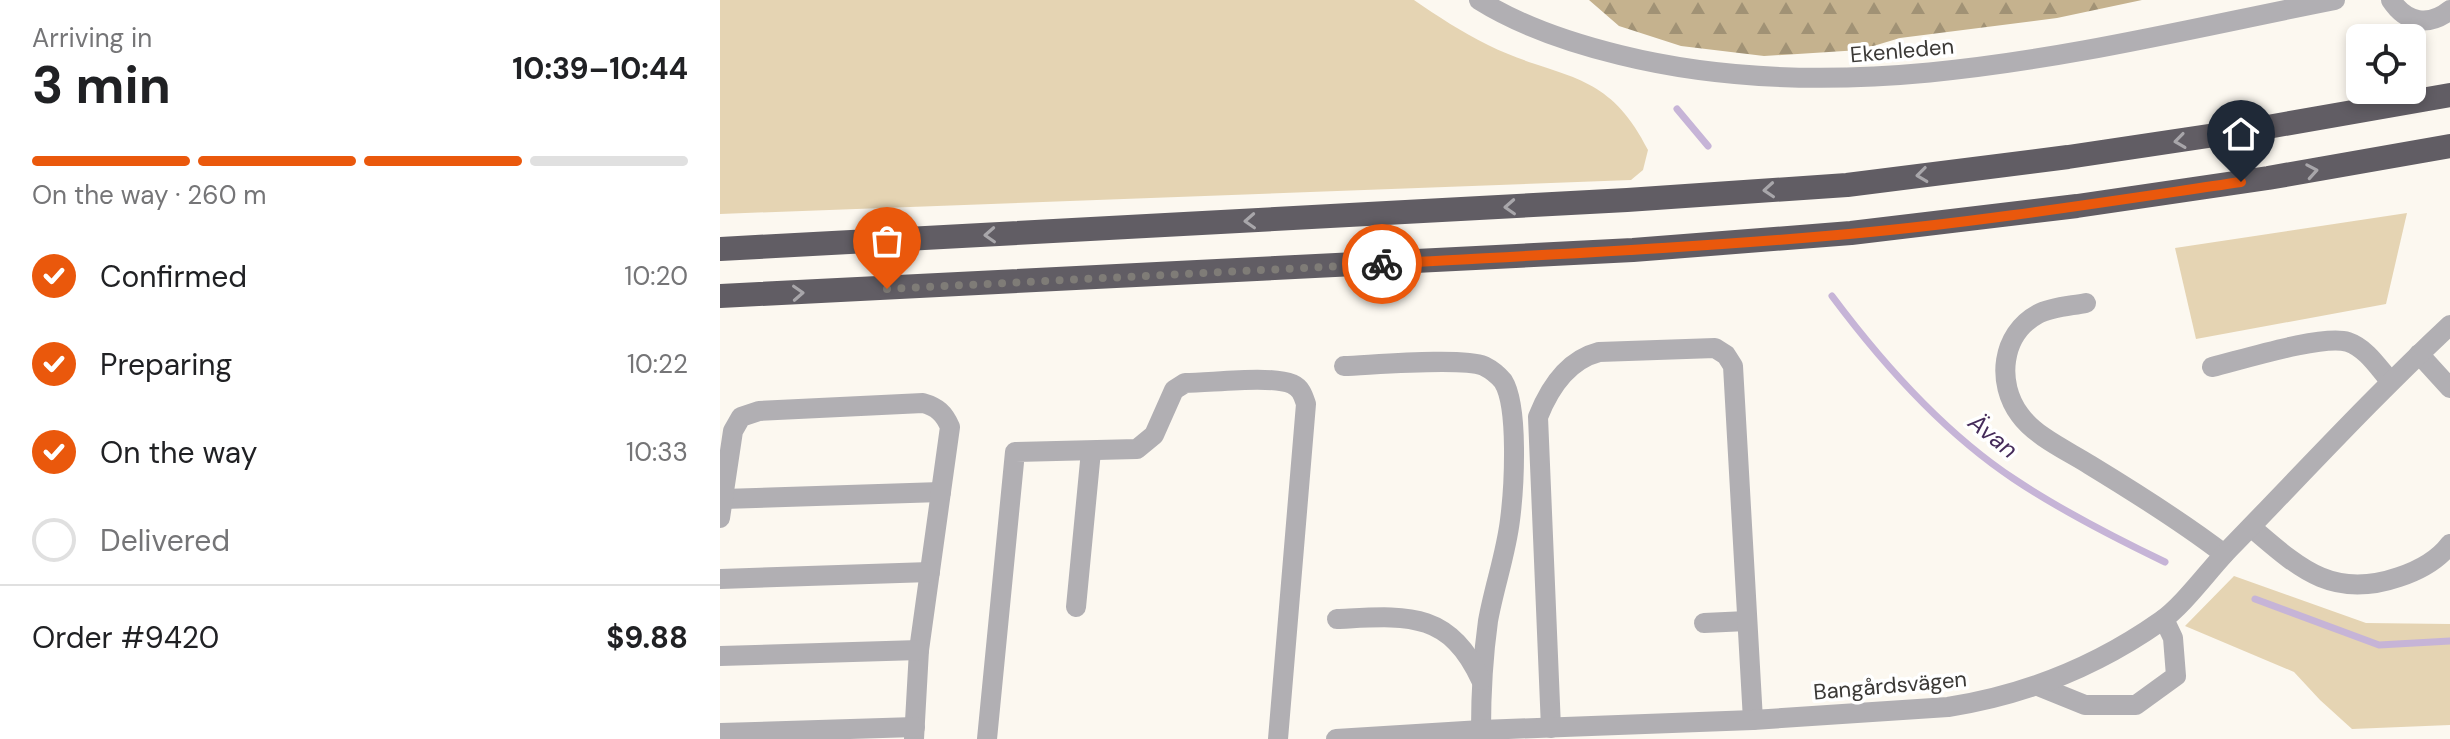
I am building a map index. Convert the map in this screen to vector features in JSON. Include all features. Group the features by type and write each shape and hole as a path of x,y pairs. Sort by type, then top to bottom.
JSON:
{"highway":[{"path":"720,249 1627,200 1847,185 2068,157 2262,128 2450,95"},
{"path":"720,296 1633,250 1851,233 2121,200 2450,146"}],"street":[{"name":"Ekenleden","path":"1479,0 1542,32 1648,62 1756,76 1849,79 1945,72 2028,60 2335,0"},
{"path":"2391,0 2398,10 2418,21 2429,21 2450,10"},
{"path":"2086,303 2040,313 2022,326 2011,340 2006,360 2006,386 2020,416 2042,435 2185,524 2224,554"},
{"name":"Bangårdsvägen","path":"1336,739 1753,720 1948,707 2038,686 2102,657 2164,619 2390,381 2450,325"},
{"path":"2212,367 2328,340 2348,342 2364,351 2390,381"},
{"path":"1544,729 1538,417 1547,395 1572,366 1586,355 1599,352 1715,348 1726,355 1733,366 1753,720"},
{"path":"2419,354 2450,388"},
{"path":"1344,366 1470,363 1493,372 1502,380 1511,407 1514,458 1512,499 1489,620 1481,682 1481,730"},
{"path":"987,739 1015,452 1137,449 1154,435 1174,390 1185,383 1272,381 1293,384 1302,391 1306,404 1278,739"},
{"path":"720,733 914,733 919,650 930,572 950,427 946,417 936,407 923,403 759,411 741,417 733,431 721,509 941,492"},
{"path":"1076,607 1091,451"},
{"path":"1512,499 1528,510 1544,729"},
{"path":"2251,527 2286,557 2337,585 2358,587 2416,571 2450,544"},
{"path":"720,579 930,572"},
{"path":"1337,619 1392,617 1431,625 1450,636 1469,654 1481,682"},
{"path":"2038,686 2085,705 2136,705 2176,676 2173,638 2164,619"},
{"path":"1704,623 1747,621"},
{"path":"720,656 919,650"}],"shaded area":[{"path":"720,0 1414,0 1488,45 1598,90 1616,104 1632,123 1648,150 1643,170 1631,180 720,214"},
{"path":"2407,213 2386,304 2196,339 2175,248"},
{"path":"2234,576 2366,623 2450,624 2450,725 2352,729 2294,672 2185,626"}],"green space":[{"path":"1589,0 2142,0 2057,18 1900,38 1860,50 1764,56 1681,46 1619,26"}],"waterway":[{"name":"Ävan","path":"1677,109 1708,146"},
{"name":"Ävan","path":"1832,296 1915,395 1988,460 2069,513 2165,562"},
{"name":"Ävan","path":"2255,599 2379,645 2450,641"}],"way so far":[{"path":"887,289 1382,264"}],"route":[{"path":"1382,264 1633,250 1851,233 2077,206 2241,182"}]}
